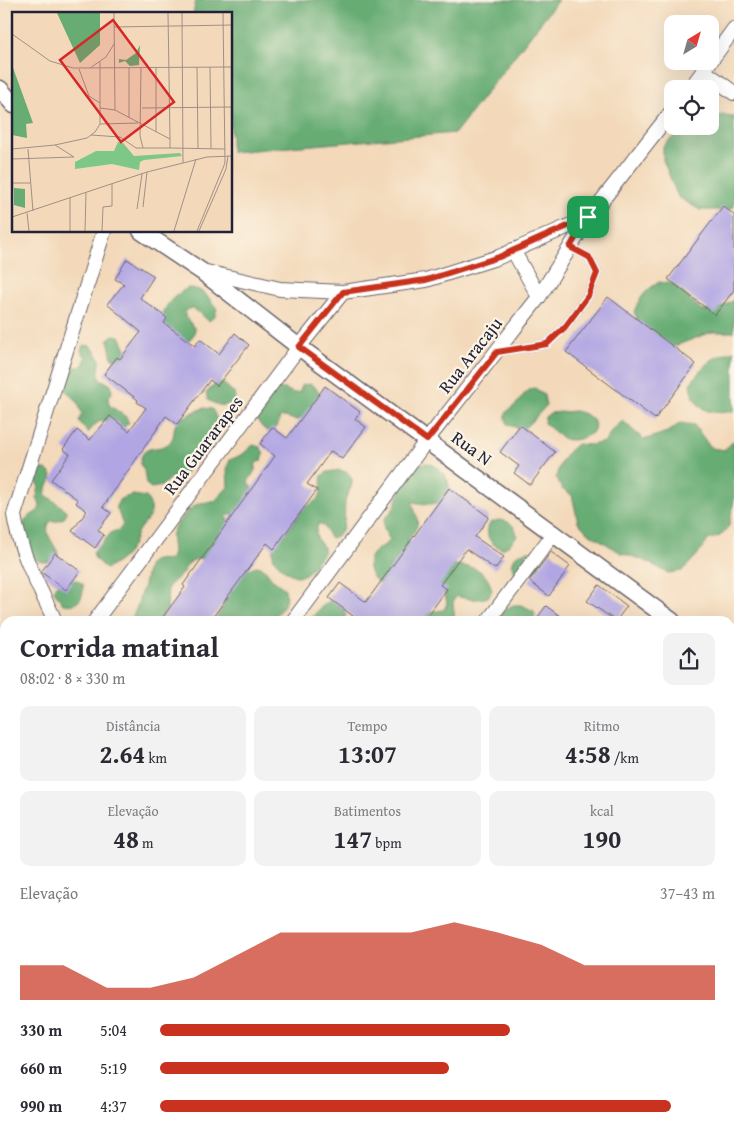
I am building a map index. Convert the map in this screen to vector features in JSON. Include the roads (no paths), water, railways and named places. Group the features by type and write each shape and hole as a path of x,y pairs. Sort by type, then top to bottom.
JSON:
{"street":[{"path":"697,80 734,30"},
{"path":"704,71 734,93"},
{"path":"0,89 12,103"},
{"name":"Rua Aracaju","path":"297,616 427,440 539,297 588,217 664,121"},
{"name":"Rua N","path":"202,271 280,289 343,292 426,280 499,257 588,217"},
{"path":"54,616 24,556 17,535 14,515 104,232"},
{"name":"Rua N","path":"143,232 202,271 299,347 662,616"},
{"path":"513,250 539,297"},
{"name":"Rua Guararapes","path":"99,616 299,347 343,292"},
{"path":"492,616 554,534"}],"lane":[{"path":"497,352 547,344 565,327 588,296 597,273 589,257 570,247"}]}
